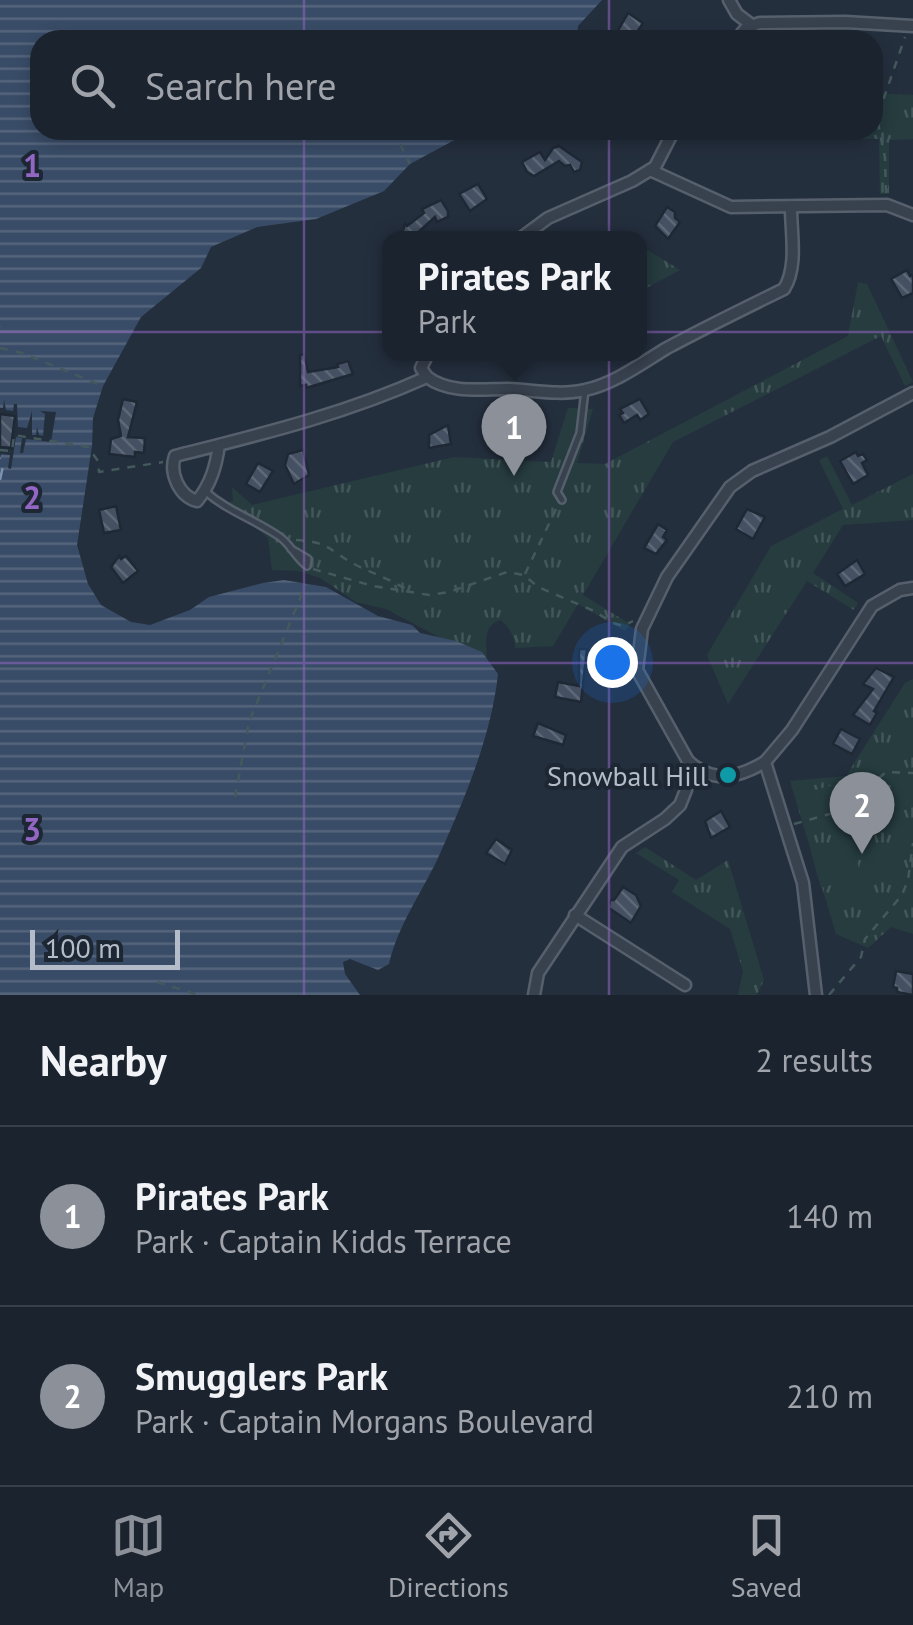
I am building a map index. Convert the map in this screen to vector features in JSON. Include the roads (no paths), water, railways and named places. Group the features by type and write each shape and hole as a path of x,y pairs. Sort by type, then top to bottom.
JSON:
{"street":[{"path":"729,0 736,14 754,26"},
{"path":"744,30 804,21 911,26"},
{"path":"531,231 548,218 650,170 669,140"},
{"path":"650,170 731,207 887,205 913,215"},
{"path":"647,359 784,289 792,269 791,208"},
{"path":"424,361 421,368 426,377 447,386 480,391 585,390 642,361"},
{"path":"219,445 214,473 205,492 197,501 188,499 176,482 172,466 176,456 219,445 322,419 426,377"},
{"path":"913,394 752,471 730,487 667,577 648,614 636,657 637,670 688,761 708,776 749,771 766,762 792,730 872,606 900,590 913,588"},
{"path":"534,995 538,973 622,847 680,805 686,790 688,761"},
{"path":"766,762 802,882 816,995"},
{"path":"575,915 684,985"}],"lane":[{"path":"561,500 557,492 580,433 585,390"},
{"path":"205,492 284,540 307,566"}],"water":[{"path":"0,0 602,0 578,30 30,30 30,140 454,140 410,164 384,191 316,219 257,227 211,247 201,268 141,317 103,386 93,418 77,545 88,584 101,605 131,622 150,625 190,610 209,597 263,583 284,580 326,587 378,616 482,652 498,674 483,745 467,791 404,923 389,964 378,970 350,959 343,962 345,974 360,995 0,995"}],"place":[{"name":"Pirates Park","path":"514,476"},
{"name":"Snowball Hill","path":"728,775"},
{"name":"Smugglers Park","path":"862,854"}]}
